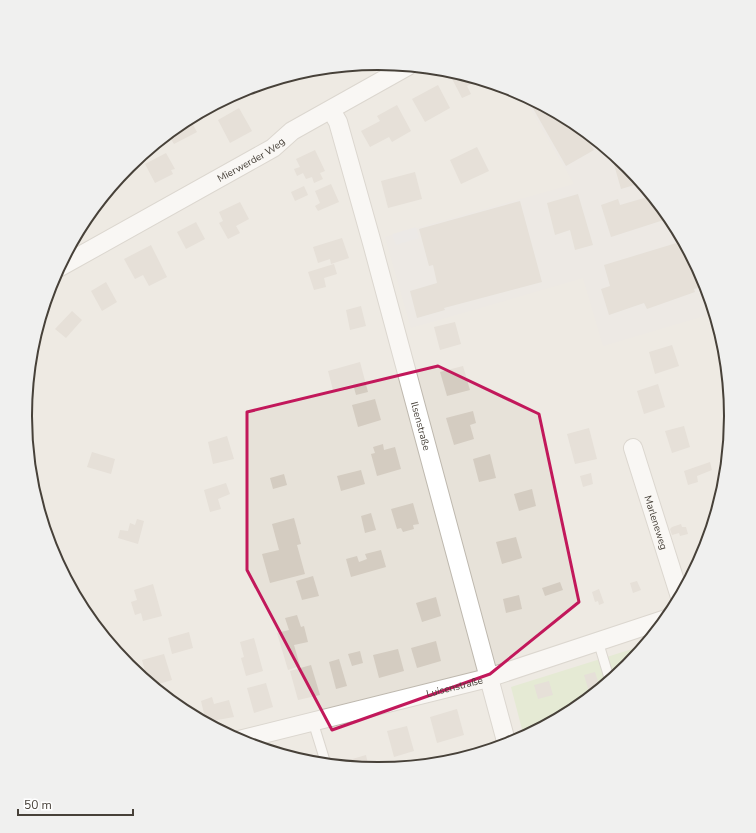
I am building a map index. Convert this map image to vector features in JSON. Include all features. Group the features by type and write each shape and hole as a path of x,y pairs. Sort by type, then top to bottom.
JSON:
{"street":[{"name":"Mierwerder Weg","path":"68,262 273,148 292,131 399,71"},
{"name":"Ilsenstraße","path":"331,110 338,122 372,243 505,738"},
{"path":"76,246 91,250"},
{"name":"Marleneweg","path":"633,448 678,590"},
{"name":"Luisenstraße","path":"250,737 488,678 657,622"}],"lane":[{"path":"598,641 608,675"},
{"path":"313,722 324,758"}],"highlighted area":[{"path":"438,366 539,414 579,602 490,674 332,730 247,570 247,412"}],"shaded area":[{"path":"378,70 423,73 468,82 489,89 531,106 551,117 589,142 606,156 623,172 653,206 666,224 688,263 706,305 712,327 721,371 724,416 721,462 706,528 698,549 678,590 653,627 638,645 606,677 589,691 551,716 531,727 468,751 423,760 401,762 355,762 333,760 288,751 267,744 225,727 205,716 167,691 150,677 133,661 103,627 90,609 68,570 50,528 44,506 35,462 33,439 32,416 35,371 50,305 58,284 78,243 103,206 118,188 150,156 167,142 205,117 225,106 288,82 333,73 355,71"},
{"path":"528,105 551,117 589,142 606,156 638,188 666,224 678,244 698,284 709,315 603,346 583,278 411,328 385,237 574,184"},
{"path":"416,227 419,238 396,245 392,234"}],"green space":[{"path":"635,648 606,677 589,691 551,716 522,731 511,687"}],"building":[{"path":"452,78 472,83 467,86 471,94 462,98"},
{"path":"438,85 450,108 425,122 412,99"},
{"path":"397,105 411,131 392,142 389,137 370,147 361,131 380,121 377,116"},
{"path":"532,106 589,142 594,150 566,166"},
{"path":"239,108 252,131 230,143 218,120"},
{"path":"193,125 197,132 174,144 171,139"},
{"path":"477,147 489,171 461,184 450,160"},
{"path":"315,150 325,171 320,173 323,179 314,183 312,177 306,179 303,173 297,176 294,169 300,167 296,159"},
{"path":"166,153 175,169 171,170 173,174 155,183 145,164"},
{"path":"614,163 635,185 621,189"},
{"path":"415,172 422,199 388,208 381,181"},
{"path":"331,184 339,202 318,211 315,206 320,203 315,191"},
{"path":"304,186 308,195 295,201 291,192"},
{"path":"578,194 593,245 575,250 570,230 555,235 547,203"},
{"path":"646,197 663,220 611,237 601,205 618,199 620,205"},
{"path":"520,201 542,282 444,308 445,310 417,318 410,291 437,283 433,265 429,266 419,229"},
{"path":"240,202 249,219 236,226 240,233 228,239 219,223 223,221 219,212"},
{"path":"196,222 205,239 186,249 177,232"},
{"path":"342,238 349,258 331,264 330,259 318,263 313,247"},
{"path":"677,243 699,288 694,289 695,292 647,309 644,303 609,315 601,289 610,286 604,265"},
{"path":"151,245 167,277 149,286 143,275 135,279 124,259"},
{"path":"334,264 337,274 324,278 326,287 314,290 308,272"},
{"path":"106,282 117,302 102,311 91,291"},
{"path":"361,306 366,326 350,330 346,310"},
{"path":"72,311 82,320 66,338 55,329"},
{"path":"455,322 461,344 440,350 434,327"},
{"path":"672,345 679,366 655,374 649,352"},
{"path":"360,362 368,392 356,395 353,384 333,390 328,371"},
{"path":"463,366 470,390 447,396 440,372"},
{"path":"658,384 665,407 644,414 637,391"},
{"path":"375,399 381,420 358,427 352,405"},
{"path":"473,411 476,423 470,425 474,439 454,445 446,418"},
{"path":"684,426 690,447 672,453 665,431"},
{"path":"589,428 597,459 575,464 567,434"},
{"path":"227,436 234,459 213,464 208,442"},
{"path":"383,444 384,450 395,447 401,469 377,476 371,454 375,453 373,447"},
{"path":"92,452 115,459 111,474 87,467"},
{"path":"490,454 496,478 479,482 473,459"},
{"path":"710,462 712,470 697,476 698,482 688,485 684,471"},
{"path":"361,470 365,484 341,491 337,476"},
{"path":"591,473 593,484 583,487 580,476"},
{"path":"284,474 287,485 273,489 270,478"},
{"path":"226,483 230,494 218,499 221,509 210,512 204,490"},
{"path":"532,489 536,506 519,511 514,494"},
{"path":"413,503 419,524 413,525 414,529 403,532 401,528 397,529 391,509"},
{"path":"371,513 376,530 365,533 361,516"},
{"path":"294,518 301,544 297,545 305,574 270,583 262,554 279,550 272,524"},
{"path":"137,519 144,521 138,544 118,538 120,530 128,531 130,523 135,525"},
{"path":"681,524 682,527 686,527 688,534 680,536 679,533 672,535 670,529"},
{"path":"516,537 522,558 502,564 496,542"},
{"path":"381,550 386,567 351,577 346,559 357,556 359,562 367,559 365,554"},
{"path":"313,576 319,596 302,600 296,581"},
{"path":"637,581 641,590 633,593 630,583"},
{"path":"560,582 563,590 545,596 542,588"},
{"path":"153,584 162,616 143,621 141,613 135,615 131,602 137,600 134,590"},
{"path":"599,589 604,603 599,605 598,601 595,602 592,592"},
{"path":"519,595 522,609 506,613 503,599"},
{"path":"436,597 441,616 422,622 416,603"},
{"path":"297,615 301,627 304,626 308,642 294,645 300,666 288,670 277,633 289,630 285,618"},
{"path":"189,632 193,648 172,654 168,638"},
{"path":"254,638 263,671 246,676 241,658 244,657 240,642"},
{"path":"436,641 441,661 417,668 411,648"},
{"path":"398,649 404,671 379,678 373,655"},
{"path":"360,651 363,663 352,666 348,654"},
{"path":"164,654 172,680 159,684 145,673 142,660"},
{"path":"339,659 347,686 336,689 329,662"},
{"path":"311,665 320,695 298,700 290,671"},
{"path":"595,672 598,683 589,691 584,675"},
{"path":"549,681 553,695 538,699 534,685"},
{"path":"266,683 273,707 254,713 247,688"},
{"path":"212,697 214,704 229,700 234,717 213,721 204,716 201,701"},
{"path":"457,709 464,735 437,743 430,717"},
{"path":"407,726 414,751 394,757 387,731"},
{"path":"366,755 368,762 355,762 345,761"}]}
